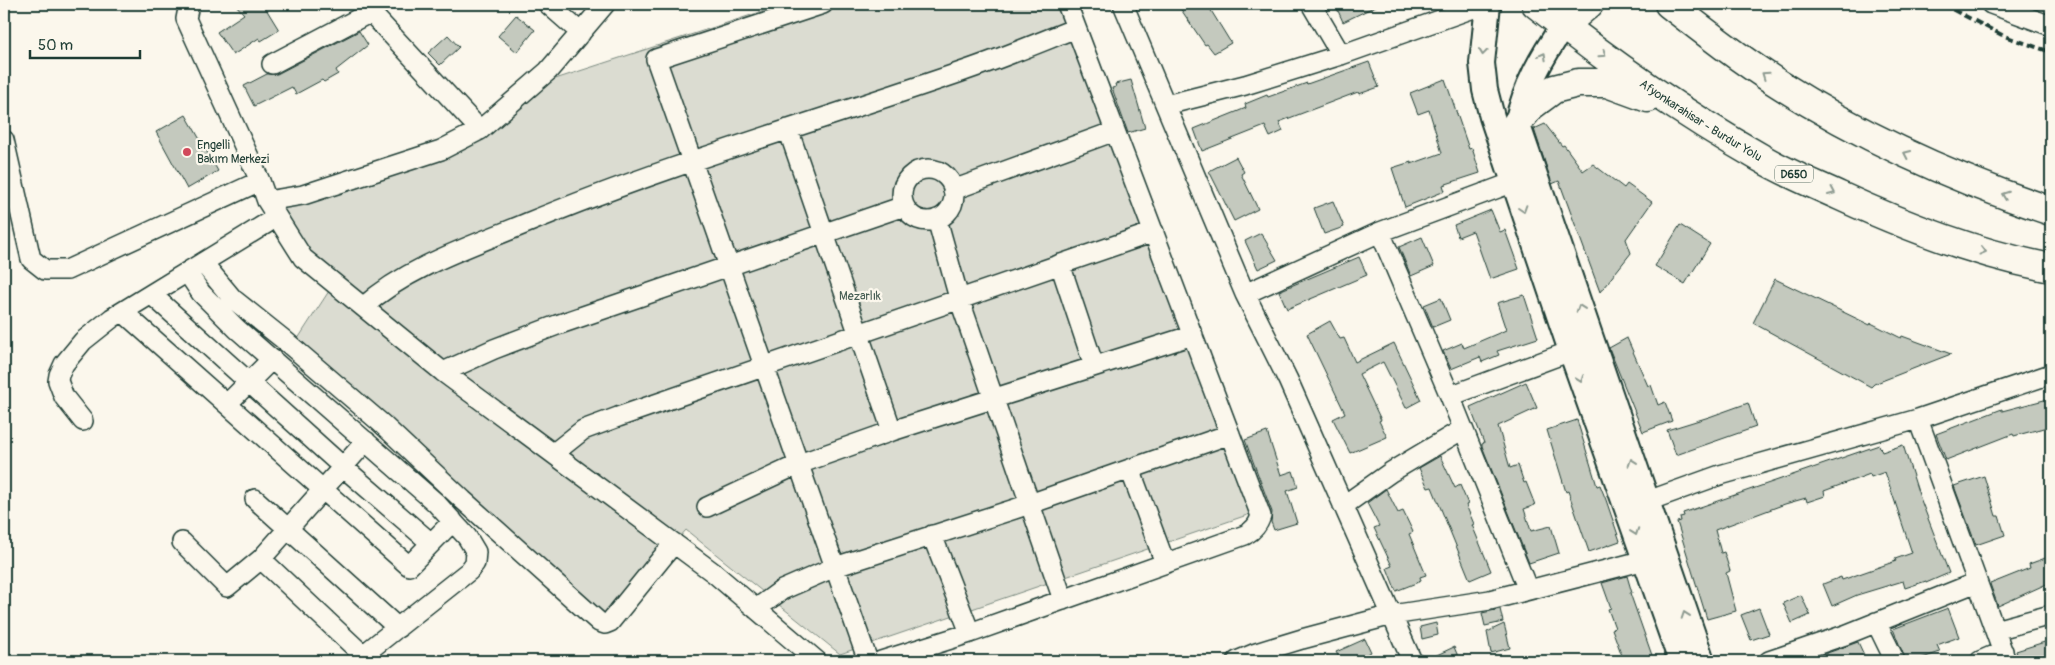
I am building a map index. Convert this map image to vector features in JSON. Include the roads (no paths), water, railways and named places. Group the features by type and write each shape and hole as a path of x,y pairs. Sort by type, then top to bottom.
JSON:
{"highway":[{"name":"Afyonkarahisar - Burdur Yolu","path":"1536,4 1563,26 1680,109 1763,160 1888,218 1959,244 2051,268"},
{"path":"1563,26 1589,4"},
{"path":"1669,4 1780,84 1879,141 1951,174 2051,211"},
{"path":"1517,123 1531,106 1554,89 1578,83 1607,83 1680,109"}],"main road":[{"path":"1486,4 1482,63 1485,90 1492,117 1570,352 1681,661"},
{"path":"1563,26 1544,55 1523,97 1517,123 1702,661"}],"street":[{"path":"189,4 186,19 272,209 303,258 443,372 714,573 817,661"},
{"path":"548,4 581,33"},
{"path":"83,421 61,392 58,381 61,369 83,341 96,329 195,267 272,209 302,194 440,150 480,130 548,71 605,4"},
{"path":"823,4 656,59 868,661"},
{"path":"882,661 970,633 1245,535 1252,532 1261,516 1067,4"},
{"path":"1123,4 1245,294 1288,380 1412,661"},
{"path":"1311,4 1341,55"},
{"path":"1166,105 1245,85 1341,55 1449,10 1486,4"},
{"path":"1991,4 2051,26"},
{"path":"272,64 367,8 480,130"},
{"path":"363,307 394,284 442,259 566,207 692,161 963,71 1076,28"},
{"path":"788,129 892,431"},
{"path":"954,190 1115,131"},
{"path":"4,140 31,259 44,270 66,270 260,181"},
{"path":"928,169 942,173 954,190 949,210 937,219 922,220 909,213 904,206 902,192 904,185 908,178 921,170 928,169"},
{"path":"1245,294 1380,232 1514,182"},
{"path":"443,372 494,349 557,325 904,206"},
{"path":"937,219 958,298 1063,600"},
{"path":"554,453 583,430 958,298 1154,232"},
{"path":"1380,232 1450,396 1528,590"},
{"path":"1060,264 1094,366"},
{"path":"195,267 200,293 237,329 436,503 467,537 476,552 475,563 469,571 364,656 261,559"},
{"path":"195,267 381,423 504,538 602,623 610,622 674,543"},
{"path":"151,294 343,467 431,543"},
{"path":"123,312 409,566 453,521"},
{"path":"707,507 799,464 892,431 1193,335"},
{"path":"1450,396 1570,352"},
{"path":"227,404 272,359"},
{"path":"1646,502 1720,475 1918,419 2051,374"},
{"path":"1918,419 2004,656 1980,661"},
{"path":"1343,506 1391,472 1463,429"},
{"path":"756,609 782,590 835,567 1030,504 1230,434"},
{"path":"182,542 227,587 261,559 366,441"},
{"path":"1130,469 1165,564"},
{"path":"255,499 398,628"},
{"path":"932,535 970,633"},
{"path":"1237,661 1258,657 1392,615 1490,600 1645,560"},
{"path":"1769,661 1876,622 1977,582"},
{"path":"1995,630 2051,615"},
{"path":"1876,622 1895,661"}],"railway":[{"path":"1942,4 2004,36 2051,52"}],"place":[{"name":"Engelli Bakım Merkezi","path":"187,152"}],"park label":[{"name":"Mezarlık","path":"860,296"}]}
